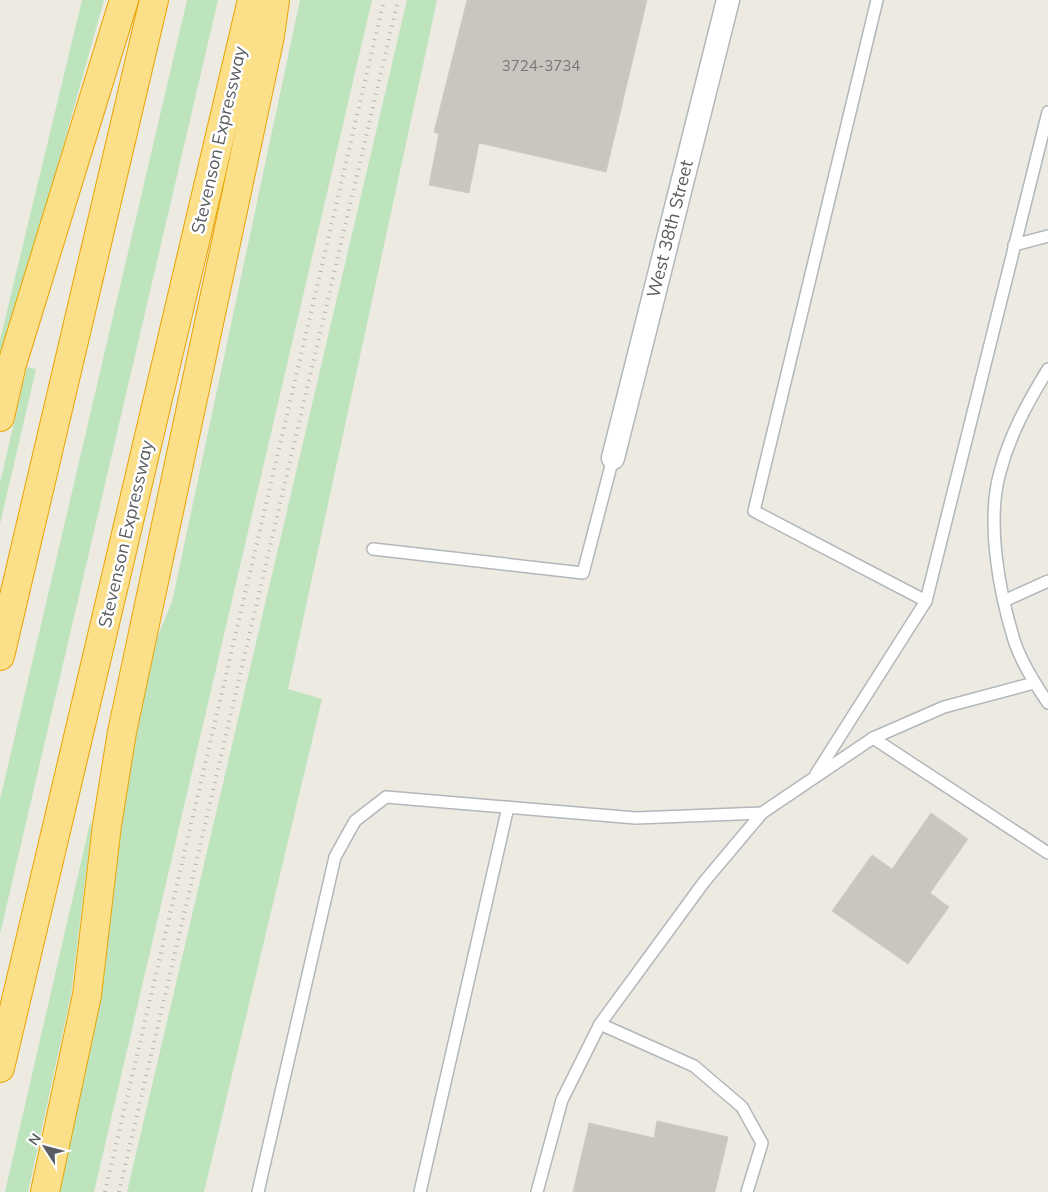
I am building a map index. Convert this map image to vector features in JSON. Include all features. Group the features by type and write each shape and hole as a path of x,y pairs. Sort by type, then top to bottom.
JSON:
{"highway":[{"path":"0,417 12,364 124,0"},
{"path":"0,656 154,0"},
{"name":"Stevenson Expressway","path":"0,1068 252,0"},
{"path":"45,1192 88,995 107,825 122,732 270,36 275,0"}],"street":[{"name":"West 38th Street","path":"613,458 728,0"}],"lane":[{"path":"877,0 754,510 926,601"},
{"path":"814,778 926,601 1048,112"},
{"path":"1014,245 1048,236"},
{"path":"1048,369 1030,398 1010,438 999,474 995,510 996,556 1004,601 1015,641 1034,683 1048,703"},
{"path":"373,549 584,573 613,458"},
{"path":"1004,601 1048,581"},
{"path":"537,1192 562,1100 600,1024 704,882 762,813 873,738 944,707 1034,683"},
{"path":"873,738 1048,853"},
{"path":"258,1192 335,857 355,821 386,797 636,818 762,813"},
{"path":"420,1192 508,807"},
{"path":"600,1024 694,1066 742,1107 762,1143 746,1192"}],"green space":[{"path":"82,0 104,0 0,372 0,340"},
{"path":"187,0 218,0 0,934 0,800"},
{"path":"300,0 372,0 94,1192 56,1192 124,780 149,657 172,602"},
{"path":"407,0 437,0 288,689 322,699 204,1192 127,1192"},
{"path":"27,367 36,369 0,524 0,483"},
{"path":"90,823 92,824 71,995 28,1192 5,1192"}],"building":[{"path":"467,0 647,0 606,172 479,143 469,193 429,185 439,134 434,132"},
{"path":"931,813 968,839 930,893 949,907 908,964 832,911 872,855 892,869"},
{"path":"657,1121 728,1137 715,1192 573,1192 589,1123 654,1138"}],"railway":[{"path":"105,1192 384,0"},
{"path":"119,1192 398,0"}]}
